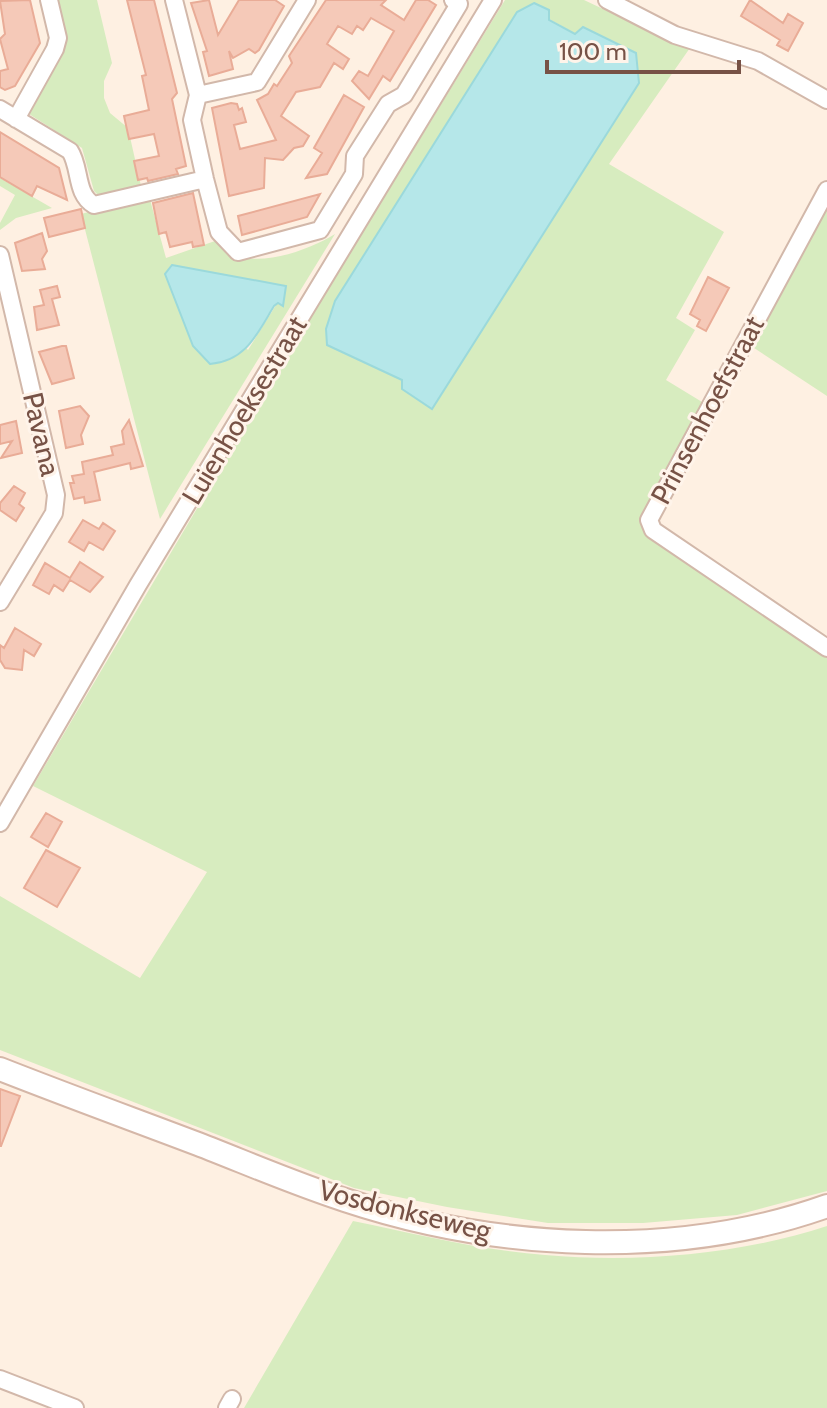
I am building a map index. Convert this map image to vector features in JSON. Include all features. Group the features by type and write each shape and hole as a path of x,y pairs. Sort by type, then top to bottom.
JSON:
{"main road":[{"name":"Vosdonkseweg","path":"0,1069 346,1200 452,1227 559,1241 648,1240 729,1231 827,1206"}],"street":[{"path":"16,119 55,49 58,38 49,0"},
{"path":"174,0 198,95 192,120 205,179 222,236 238,252 320,230 354,174 355,156 388,104 404,95 459,4 453,0"},
{"path":"198,95 257,82 307,0"},
{"name":"Luienhoeksestraat","path":"0,823 138,585 493,0"},
{"path":"607,0 675,35 758,61 827,100"},
{"path":"0,109 70,151 76,160 81,190 94,205 205,179"},
{"name":"Prinsenhoefstraat","path":"827,190 649,520 653,530 827,648"},
{"name":"Pavana","path":"0,255 5,298 56,495 54,513 0,602"},
{"path":"0,1379 75,1408"}],"green space":[{"path":"58,0 97,0 112,63 104,81 104,98 110,113 128,128 141,186 98,195 94,191 82,148 29,114 65,40"},
{"path":"505,0 584,0 675,43 692,45 609,164 724,232 676,318 695,330 666,380 707,405 645,519 665,545 827,656 827,1191 737,1215 643,1223 548,1223 447,1207 354,1188 0,1050 0,896 140,978 207,872 33,786 293,346","holes":["549,19 576,34 584,27 635,52 639,83 432,408 402,389 402,380 328,345 327,329 335,301"]},
{"path":"0,178 52,208 16,218 0,230 0,223 15,195 0,186"},
{"path":"149,196 166,258 215,241 226,251 240,257 273,257 307,248 335,234 160,519 81,214","holes":["172,265 268,283 286,289 248,350"]},
{"path":"827,200 827,396 748,344"},
{"path":"353,1221 496,1249 616,1258 723,1250 827,1226 827,1408 244,1408"}],"water":[{"path":"534,3 549,10 549,20 575,34 583,27 636,53 639,83 432,409 402,389 402,380 327,345 326,329 335,301 517,12"},
{"path":"172,265 286,286 283,306 278,303 274,306 242,352 233,358 210,364 193,346 165,274"}],"building":[{"path":"30,0 40,43 15,86 5,90 0,87 0,71 8,69 0,39 5,34 0,1"},
{"path":"127,0 154,0 177,93 172,99 186,166 176,169 178,174 148,181 147,178 138,180 134,161 159,156 154,134 129,139 124,116 149,110 142,76 146,75"},
{"path":"209,0 218,35 239,0 275,0 284,6 259,50 255,53 249,49 233,58 229,51 233,69 209,76 203,52 207,51 191,3"},
{"path":"326,0 386,0 381,5 404,20 416,0 428,0 436,5 390,81 383,76 369,99 352,81 359,71 368,76 394,31 371,18 363,30 357,26 352,34 338,26 327,44 349,59 343,69 334,63 320,87 296,92 281,116 309,136 303,146 294,148 283,160 265,158 264,188 229,196 212,108 231,103 237,104 239,110 242,108 246,122 234,125 240,149 276,140 257,100 268,94 274,84 277,86 292,63 289,56"},
{"path":"750,0 783,23 788,14 803,23 788,51 777,45 780,40 741,16"},
{"path":"344,95 364,107 327,174 306,178 322,153 314,148"},
{"path":"0,132 59,168 67,200 37,186 32,196 0,177"},
{"path":"193,193 204,245 193,247 192,242 170,247 166,232 159,234 153,203"},
{"path":"320,194 307,217 242,235 238,216"},
{"path":"81,209 85,228 49,237 44,218"},
{"path":"42,233 47,251 42,259 45,269 22,271 15,243"},
{"path":"708,277 729,288 706,331 697,326 700,320 690,314"},
{"path":"57,286 60,297 52,299 59,325 37,330 34,307 44,305 40,290"},
{"path":"66,346 74,378 52,384 39,352"},
{"path":"80,406 89,416 81,435 83,444 66,448 59,411"},
{"path":"129,420 143,466 131,469 130,463 94,472 100,500 85,503 84,497 74,499 70,483 74,483 72,476 84,474 82,462 113,455 111,447 124,444 122,431"},
{"path":"16,421 22,453 1,458 12,441 0,444 0,425"},
{"path":"14,486 25,493 19,504 24,508 16,521 0,510 0,503"},
{"path":"83,520 99,529 103,523 115,531 103,550 89,542 84,551 69,542"},
{"path":"80,562 103,577 90,592 70,580 63,591 54,585 49,594 33,585 45,563 70,578"},
{"path":"15,628 41,644 34,656 24,650 22,670 5,668 0,660 0,645 4,648"},
{"path":"46,813 62,822 48,847 31,837"},
{"path":"46,850 80,868 57,907 24,888"},
{"path":"0,1089 20,1096 1,1146 0,1146"}]}
